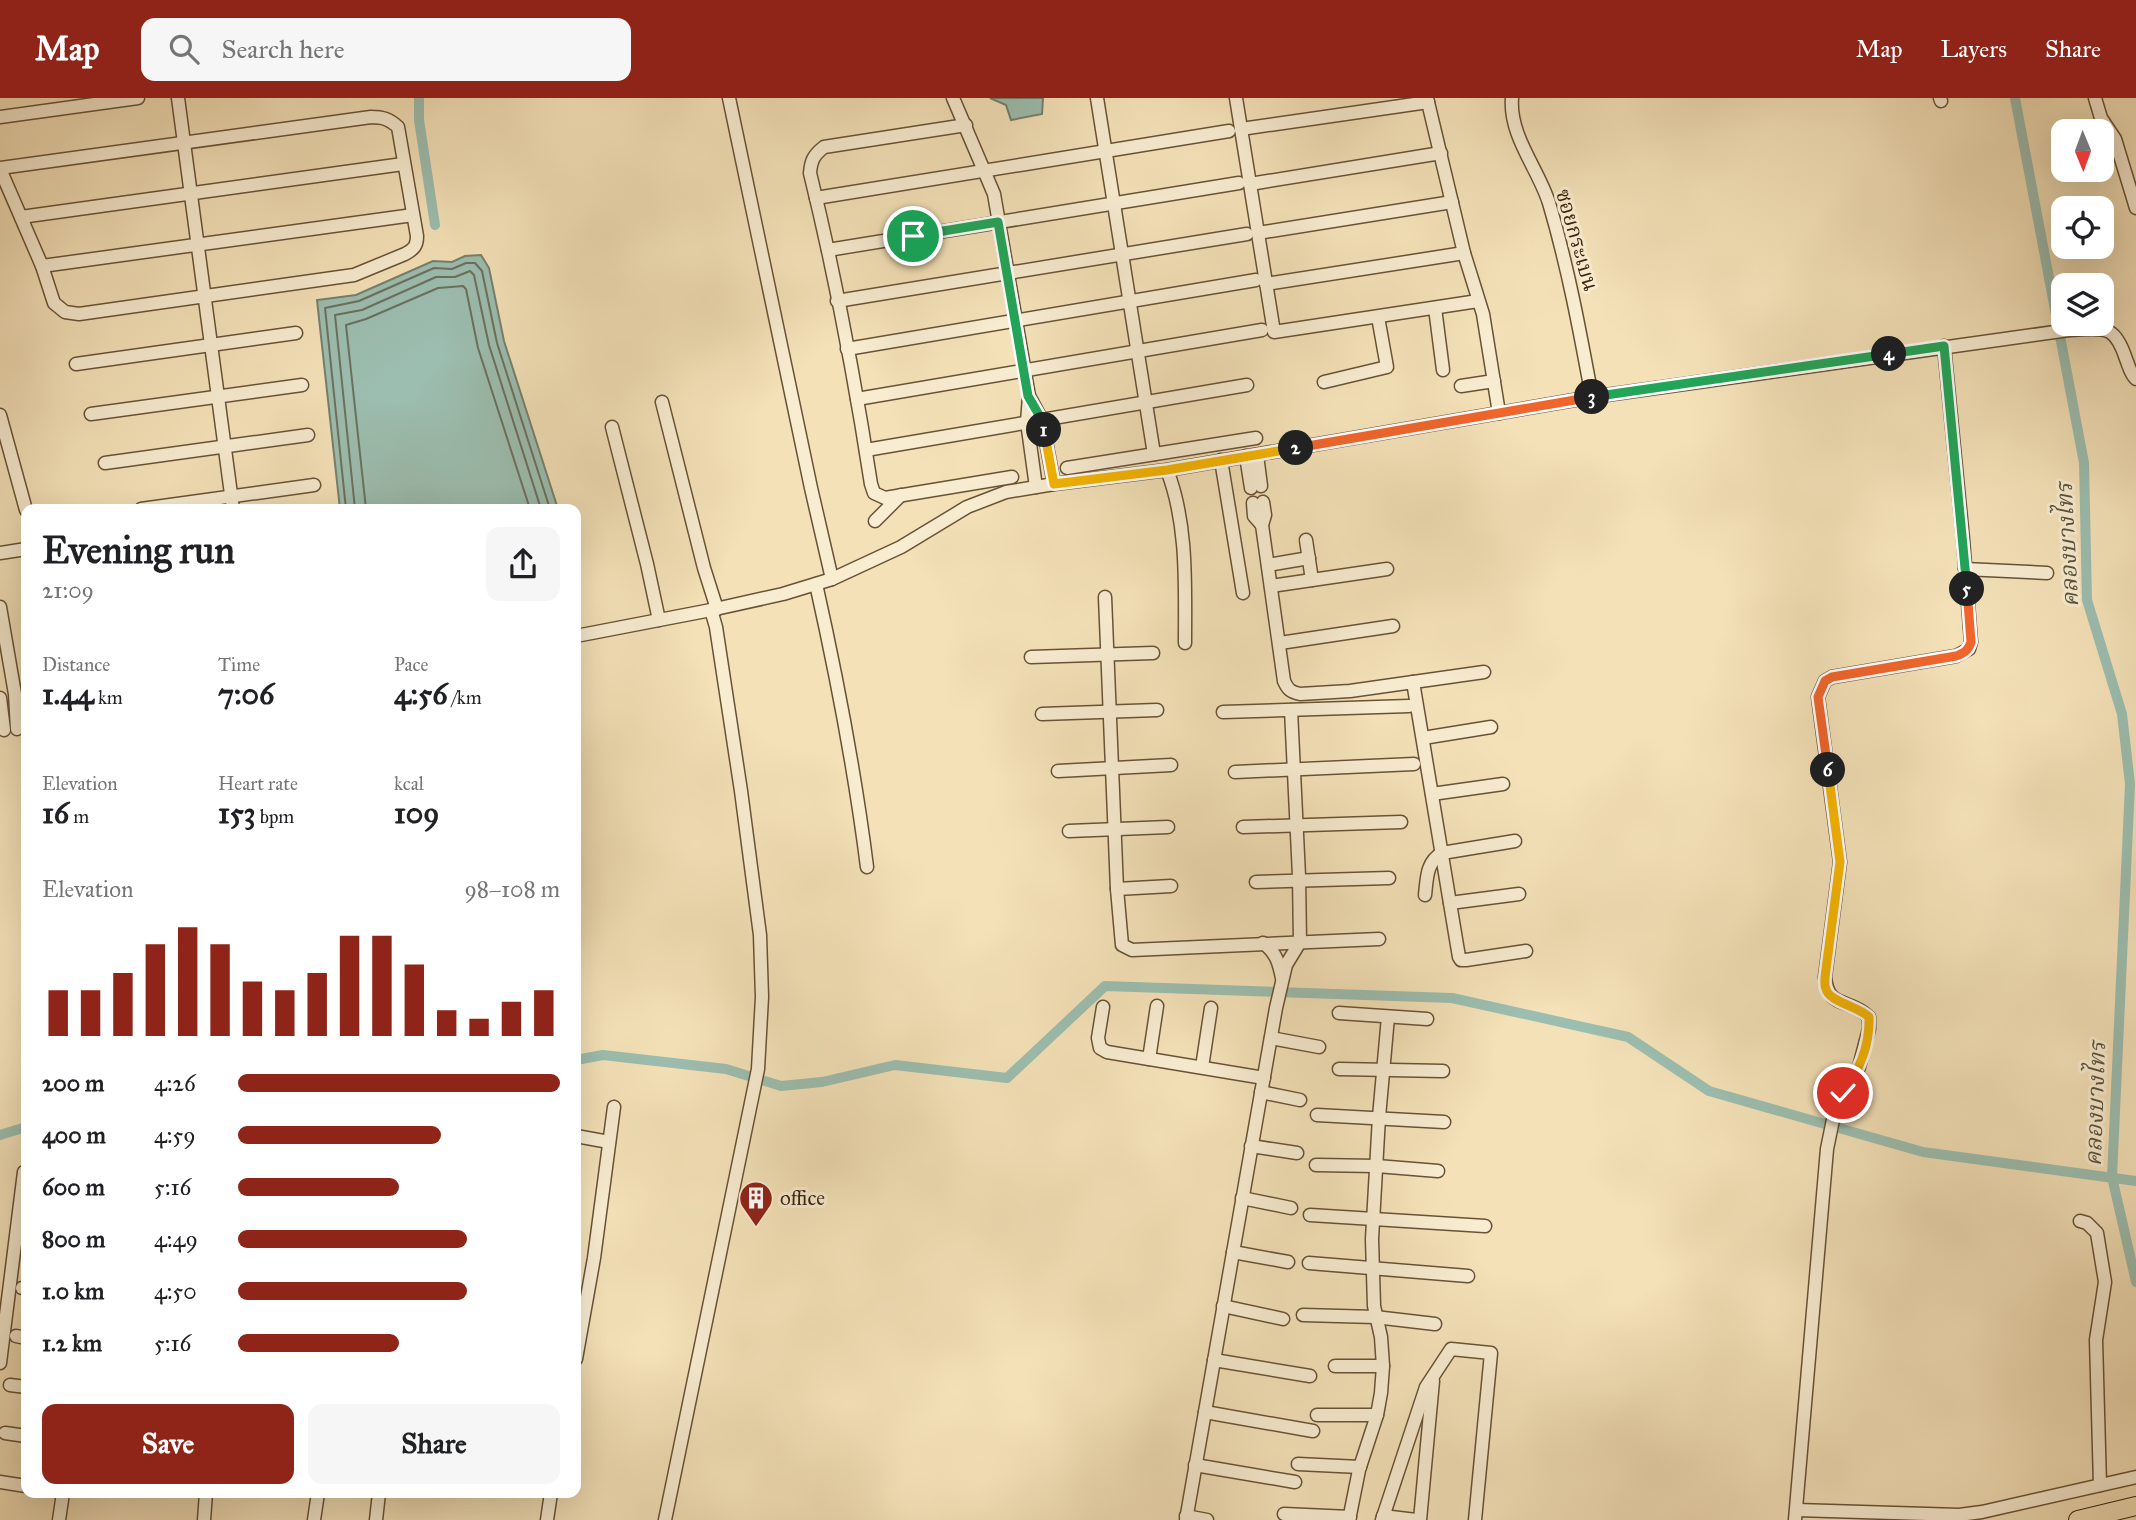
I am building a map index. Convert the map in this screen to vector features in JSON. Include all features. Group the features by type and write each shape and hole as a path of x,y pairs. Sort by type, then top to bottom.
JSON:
{"highway":[{"path":"2078,1520 2136,1506"}],"street":[{"path":"0,117 138,98"},
{"path":"178,98 232,503 314,485"},
{"path":"730,98 832,579"},
{"path":"953,98 994,194 1028,396 1027,422 1036,487"},
{"path":"1097,98 1154,454"},
{"path":"1236,98 1235,130 1261,282 1274,332 1478,301"},
{"name":"ซอยกระเบน","path":"1513,98 1513,120 1548,200 1574,300 1592,397"},
{"path":"2095,98 2101,118 2115,139 2136,208"},
{"path":"816,198 1428,100 1464,253 1482,314 1499,413"},
{"path":"371,117 390,120 398,127 417,244 413,250 354,275 79,314 60,310 54,303 42,266 0,169 184,143 371,117"},
{"path":"966,125 824,147 811,162 810,173 828,250 874,493 885,498 1012,477"},
{"path":"828,250 1441,153"},
{"path":"21,217 403,164"},
{"path":"838,301 1452,202"},
{"path":"42,266 413,215"},
{"path":"847,349 1130,301 1464,253"},
{"path":"1434,308 1443,370"},
{"path":"1324,382 1387,367 1378,317"},
{"path":"857,399 1262,330"},
{"path":"581,635 714,610 832,579 901,547 967,506 1006,492 1054,484 1167,470 1592,397 2043,332 2109,330 2121,344 2132,375 2136,379"},
{"path":"76,364 296,334"},
{"path":"1944,346 1965,569 1971,642 1969,649 1956,656 1832,677 1825,681 1818,697 1840,862 1825,977 1826,990 1831,998 1862,1010 1869,1017 1869,1029 1859,1067 1836,1105 1827,1149 1796,1515 1982,1513 2136,1477"},
{"path":"1461,386 1494,382"},
{"path":"90,414 302,384"},
{"path":"866,450 1247,386"},
{"path":"1028,396 1042,420 1054,484"},
{"path":"662,402 714,610 760,935 762,997 758,1069 665,1520"},
{"path":"0,415 24,504"},
{"path":"612,427 659,620"},
{"path":"104,463 308,435"},
{"path":"1067,468 1256,438"},
{"path":"1252,456 1256,487"},
{"path":"1221,460 1243,593"},
{"path":"1167,470 1179,508 1185,589 1185,643"},
{"path":"875,521 901,494"},
{"path":"1258,502 1254,516 1262,526 1284,681 1292,692 1350,691 1484,672"},
{"path":"1306,540 1311,580"},
{"path":"0,553 21,549"},
{"path":"1268,565 1308,558"},
{"path":"1271,586 1387,569"},
{"path":"1965,569 2046,573"},
{"path":"816,584 848,742 867,867"},
{"path":"1105,597 1111,768 1122,945 1132,950 1379,939"},
{"path":"0,607 15,694 12,730"},
{"path":"1280,643 1393,626"},
{"path":"1031,657 1153,653"},
{"path":"1413,682 1459,957 1461,960 1526,951"},
{"path":"0,698 12,730"},
{"path":"1223,712 1409,706"},
{"path":"1042,714 1157,710"},
{"path":"1207,1520 1186,1518 1270,1038 1286,965 1300,942 1300,881 1291,710"},
{"path":"1423,738 1490,727"},
{"path":"1235,772 1414,764"},
{"path":"1058,771 1171,765"},
{"path":"1432,794 1503,784"},
{"path":"1242,827 1401,822"},
{"path":"1069,831 1168,827"},
{"path":"1424,895 1432,860 1442,853 1515,841"},
{"path":"1256,882 1389,878"},
{"path":"1117,889 1171,886"},
{"path":"1450,904 1519,894"},
{"path":"1263,943 1272,950 1282,978"},
{"path":"1149,1059 1157,1006"},
{"path":"1103,1007 1098,1038 1100,1048 1107,1052 1264,1078"},
{"path":"1202,1067 1211,1008"},
{"path":"1339,1013 1427,1019"},
{"path":"1284,1514 1349,1518 1360,1466 1377,1415 1383,1366 1381,1337 1375,1317 1373,1219 1382,1069 1388,1017"},
{"path":"1270,1038 1319,1047"},
{"path":"1339,1069 1443,1071"},
{"path":"1261,1092 1300,1100"},
{"path":"581,1331 594,1258 614,1107"},
{"path":"1317,1115 1444,1122"},
{"path":"581,1137 609,1142"},
{"path":"1251,1146 1297,1153"},
{"path":"1316,1165 1438,1171"},
{"path":"0,1363 21,1196"},
{"path":"1242,1198 1291,1208"},
{"path":"1310,1215 1485,1226"},
{"path":"2080,1222 2087,1223 2097,1233 2105,1282 2096,1339 2100,1485"},
{"path":"1233,1252 1288,1262"},
{"path":"1308,1263 1468,1276"},
{"path":"1223,1306 1283,1319"},
{"path":"1303,1315 1375,1317 1435,1324"},
{"path":"1434,1372 1418,1520 1382,1518 1426,1387 1434,1372 1451,1349 1491,1353 1475,1520"},
{"path":"1214,1360 1310,1376"},
{"path":"1335,1366 1383,1366"},
{"path":"10,1385 21,1387"},
{"path":"1205,1412 1312,1431"},
{"path":"1317,1415 1377,1415"},
{"path":"5,1433 21,1435"},
{"path":"1298,1464 1360,1466"},
{"path":"1195,1465 1295,1482"},
{"path":"0,1482 21,1485"},
{"path":"60,1520 62,1498"},
{"path":"204,1520 206,1498"},
{"path":"314,1520 317,1498"},
{"path":"376,1520 378,1498"},
{"path":"547,1520 550,1498"}],"water":[{"path":"990,98 1043,98 1042,114 1011,120 1006,105"},
{"path":"481,255 489,268 504,341 556,504 339,504 317,300 356,295 433,261 452,262 465,256"}],"waterway":[{"path":"419,98 419,120 435,225"},
{"name":"คลองบางไทร","path":"2015,98 2084,463 2087,600 2122,714 2130,784 2112,1177 2136,1282"},
{"path":"581,1059 603,1055 726,1069 781,1086 822,1082 895,1065 1007,1078 1105,986 1452,998 1628,1037 1709,1091 1923,1152 2136,1181"},
{"path":"0,1135 21,1129"}],"place":[{"name":"office","path":"756,1228"}],"route":[{"path":"913,236 998,222 1028,396 1042,420 1054,484 1167,470 1592,397 1944,346 1963,539 1971,642 1969,649 1956,656 1832,677 1820,688 1818,697 1840,862 1825,977 1826,990 1831,998 1862,1010 1869,1017 1869,1029 1859,1067 1843,1093"}]}
